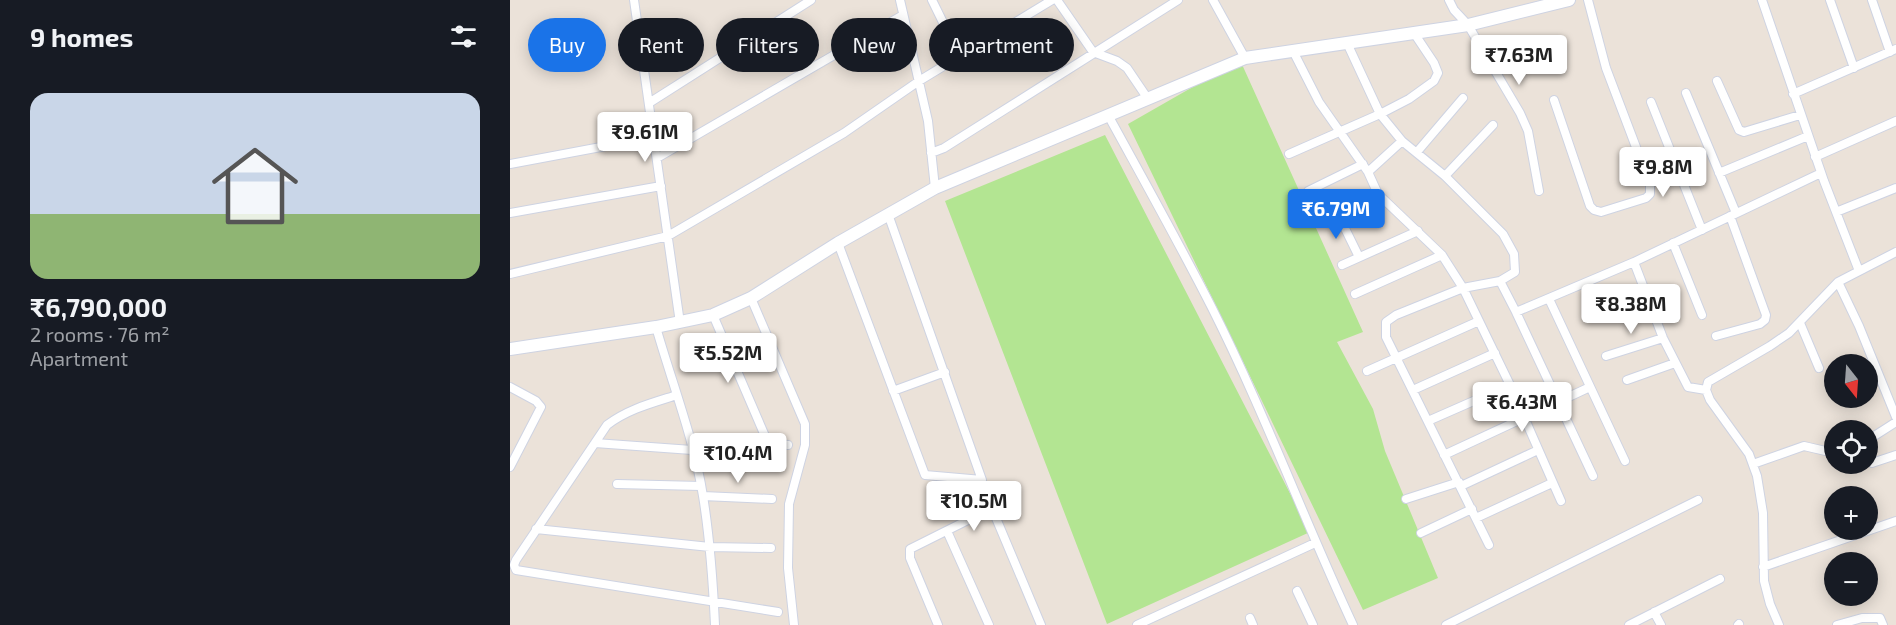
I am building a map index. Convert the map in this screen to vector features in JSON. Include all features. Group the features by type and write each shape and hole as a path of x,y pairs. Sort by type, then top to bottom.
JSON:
{"street":[{"path":"634,0 680,323"},
{"path":"649,103 811,0"},
{"path":"900,0 928,121 935,188"},
{"path":"932,0 941,18"},
{"path":"1023,18 1052,0"},
{"path":"1057,0 1093,52 1109,57 1127,68 1148,99"},
{"path":"931,153 944,148 1178,0"},
{"path":"1213,0 1245,58"},
{"path":"1449,0 1454,10 1468,25 1520,113 1528,131 1539,190"},
{"path":"510,349 680,323 713,315 751,298 838,243 935,188 1245,58 1468,25 1569,0"},
{"path":"1554,100 1590,206 1601,212 1646,198 1650,194 1650,184 1606,68 1588,0"},
{"path":"1762,0 1815,157 1859,271"},
{"path":"1830,0 1854,68"},
{"path":"1793,94 1893,51 1872,0"},
{"path":"657,158 903,15"},
{"path":"1289,154 1380,114 1409,99 1434,81 1438,73 1434,63 1414,33"},
{"path":"1347,43 1380,114 1402,141 1445,176 1503,234 1514,254 1515,272 1500,281 1463,288 1396,315 1386,322 1386,337 1489,545"},
{"path":"1293,51 1319,102 1365,168 1378,194 1442,255 1463,288 1510,385 1561,501"},
{"path":"510,274 668,236 844,133 934,72"},
{"path":"1717,81 1739,130 1744,132 1800,115"},
{"path":"1686,93 1719,173 1766,315 1765,320 1760,324 1716,336"},
{"path":"1417,152 1463,98"},
{"path":"1651,102 1702,230"},
{"path":"1108,115 1212,308 1353,625"},
{"path":"1815,157 1896,121"},
{"path":"1445,176 1493,125"},
{"path":"1719,173 1808,136"},
{"path":"510,164 654,137"},
{"path":"1308,191 1365,168 1402,141"},
{"path":"1516,312 1634,262 1821,173"},
{"path":"510,213 662,186"},
{"path":"1836,212 1896,188"},
{"path":"1318,220 1378,194"},
{"path":"1337,212 1359,257"},
{"path":"838,243 925,475 982,480 888,214"},
{"path":"1342,265 1418,231"},
{"path":"1673,243 1702,315"},
{"path":"1779,625 1770,604 1763,567 1761,494 1753,464 1749,454 1710,400 1706,390 1708,382 1770,346 1800,323 1838,282 1896,252"},
{"path":"1354,294 1442,255"},
{"path":"1634,262 1663,338 1688,387 1706,390"},
{"path":"1500,281 1593,476"},
{"path":"1838,282 1859,326 1896,417"},
{"path":"751,298 806,424 805,445 789,504 788,568 794,625"},
{"path":"1549,298 1625,461"},
{"path":"1608,315 1648,300"},
{"path":"713,315 768,443"},
{"path":"1367,371 1479,321"},
{"path":"1800,323 1819,368"},
{"path":"656,327 702,491 710,547 715,625"},
{"path":"1606,356 1663,338"},
{"path":"1413,390 1495,353"},
{"path":"1627,380 1676,363"},
{"path":"893,391 945,372"},
{"path":"1428,421 1510,385"},
{"path":"510,387 536,401 541,407 510,468"},
{"path":"1444,455 1590,387"},
{"path":"676,395 633,409 618,416 607,425 516,560 514,565 516,570 778,612"},
{"path":"1878,434 1896,422"},
{"path":"741,440 788,445"},
{"path":"594,443 692,450"},
{"path":"1753,464 1804,446 1824,451"},
{"path":"1406,499 1460,484 1538,450"},
{"path":"1878,461 1896,455"},
{"path":"1476,518 1552,483"},
{"path":"617,484 772,499"},
{"path":"1446,625 1698,500"},
{"path":"1421,533 1472,509"},
{"path":"938,625 909,553 910,549 984,512 993,514 1041,625"},
{"path":"1763,567 1896,521"},
{"path":"537,529 710,547 771,548"},
{"path":"947,531 989,625"},
{"path":"1137,625 1315,543"},
{"path":"1629,625 1720,579"},
{"path":"1297,591 1313,625"},
{"path":"1654,612 1661,625"},
{"path":"1837,625 1874,616 1880,618 1883,625"}],"green space":[{"path":"1240,60 1363,332 1337,342 1373,409 1385,451 1438,578 1363,610 1128,124"},
{"path":"1105,135 1310,532 1107,624 945,201"}]}
